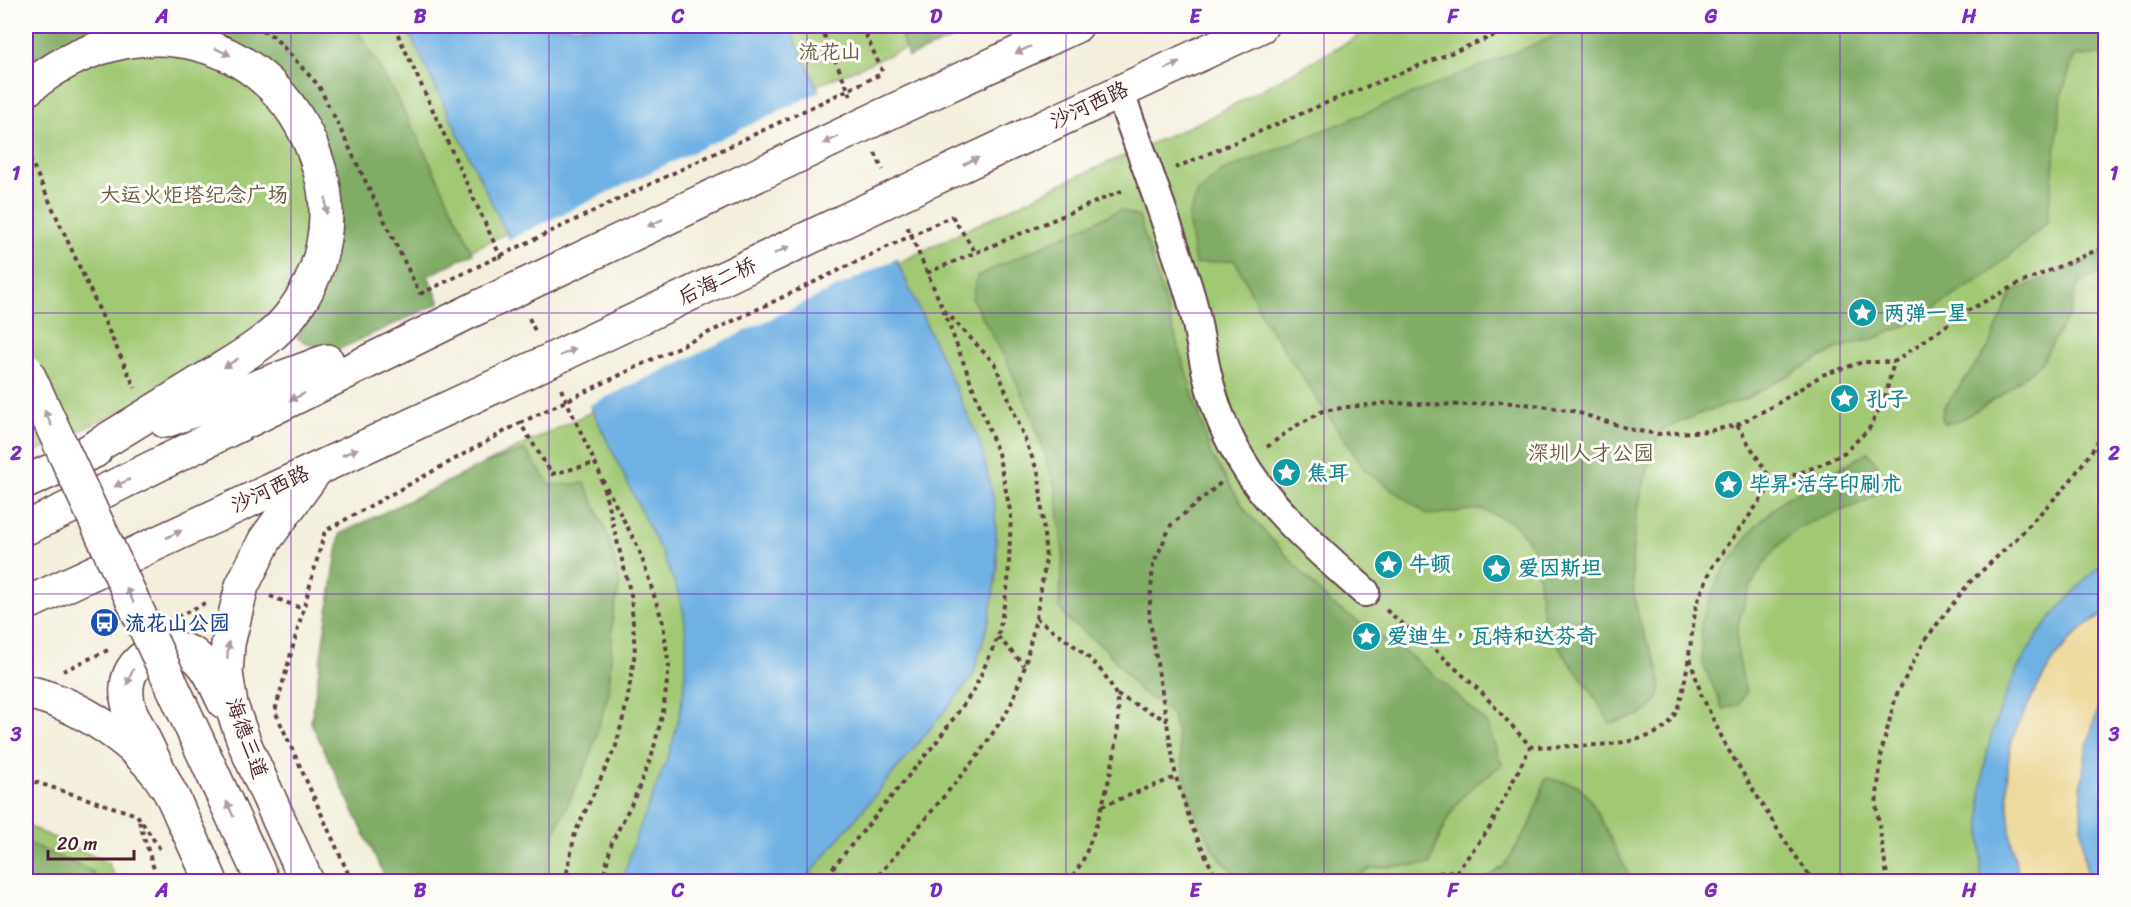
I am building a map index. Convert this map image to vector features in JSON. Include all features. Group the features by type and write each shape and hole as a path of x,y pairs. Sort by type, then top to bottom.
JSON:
{"main road":[{"path":"26,528 481,306 869,109 1077,26"},
{"name":"沙河西路","path":"918,186 1260,26"},
{"path":"26,90 66,60 93,47 124,38 155,36 186,39 213,47 238,59 264,77 288,102 305,130 317,158 325,187 327,214 324,243 307,290 293,313 278,329 249,352 76,459"},
{"name":"后海二桥","path":"515,377 918,186"},
{"path":"26,482 174,417 481,306"},
{"path":"26,370 263,882"},
{"name":"沙河西路","path":"26,604 319,466 515,377"},
{"name":"海德三道","path":"307,882 246,747 231,705 226,674 228,644 242,586 261,548 281,516 319,466"},
{"path":"211,882 130,711 126,698 129,675 143,657 164,649 184,651 193,655 203,663 210,674 246,747"},
{"path":"26,692 41,695 106,728 126,742 146,761 168,789"}],"lane":[{"path":"1119,91 1181,267 1208,377 1225,429 1244,464 1270,498 1311,543 1365,592"}],"path":[{"path":"270,26 274,37"},
{"path":"394,26 504,263"},
{"path":"820,26 829,45 869,109"},
{"path":"823,32 841,26"},
{"path":"420,294 883,73 862,26"},
{"path":"1183,164 1326,103 1518,26"},
{"path":"872,146 886,178"},
{"path":"26,150 138,394"},
{"path":"927,273 1118,192"},
{"path":"352,882 275,711 325,531 520,423 952,216 976,253"},
{"path":"823,881 938,740 974,690 998,637 1008,584 1011,515 998,453 943,309 904,220"},
{"path":"1218,882 1193,829 1176,777 1149,615 1153,565 1171,525 1244,464 1294,427 1323,411 1348,407 1390,403 1463,405 1502,402 1574,411 1633,430 1658,434 1684,434 1737,425 1775,405 1822,375 1863,362 1894,362 1967,311 2014,286 2106,246"},
{"path":"873,882 979,753 1010,707 1025,666 1046,559 1039,475 995,364 943,309"},
{"path":"1531,747 1624,743 1650,736 1671,722 1682,697 1696,605 1712,567 1773,483 1823,464 1845,452 1869,429 1885,397 1894,362"},
{"path":"520,423 552,474 596,463 630,595 635,652 627,702 616,746 575,833 565,882"},
{"path":"1737,425 1773,483"},
{"path":"1888,882 1876,806 1882,749 1896,696 1924,640 1969,583 2016,539 2068,484 2106,431"},
{"path":"600,474 639,549 663,623 669,667 663,712 652,755 634,799 612,842 602,882"},
{"path":"1365,592 1484,694 1531,747"},
{"path":"1036,618 1097,664 1116,695 1119,705 1118,735 1095,831 1081,864 1069,882"},
{"path":"998,637 1025,666"},
{"path":"1689,655 1701,694 1726,746 1783,838 1814,882"},
{"path":"1116,695 1168,721"},
{"path":"1455,882 1458,870 1490,827 1531,747"},
{"path":"1102,806 1176,777"},
{"path":"26,778 137,815 158,882"},
{"path":"1404,882 1419,876 1458,870"}],"green space":[{"name":"大运火炬塔纪念广场","path":"26,26 409,26 411,36 507,233 340,314 153,396 26,456"},
{"path":"26,26 152,26 102,32 70,42 26,67"},
{"path":"155,26 354,26 432,166 473,253 428,276 440,303 329,354 297,338 325,292 334,267 308,114"},
{"name":"流花山","path":"789,26 957,26 816,86"},
{"path":"898,26 983,26 908,57"},
{"name":"深圳人才公园","path":"1377,26 2105,26 2105,881 387,881 311,722 340,534 1065,182 1215,115"},
{"path":"1580,26 2105,26 2105,58 2099,54 2074,57 2062,94 2047,223 1987,275 1909,324 1876,338 1838,348 1745,399 1699,414 1661,430 1639,502 1632,552 1635,601 1641,626 1660,674 1660,691 1658,699 1648,710 1610,723 1587,685 1565,657 1543,618 1536,552 1515,524 1481,509 1428,515 1365,470 1264,320 1235,260 1195,264 1188,217 1198,192 1223,171"},
{"path":"1120,210 1139,217 1211,454 1246,511 1331,604 1408,654 1453,691 1487,724 1502,765 1472,787 1458,803 1436,845 1430,864 1371,868 1348,881 1240,881 1214,850 1190,802 1173,715 1139,690 1105,648 1068,620 1059,607 1063,554 1056,489 1031,414 1005,358 972,299 977,276"},
{"path":"2105,253 2105,273 2096,273 2077,286 2070,313 2041,363 2002,395 1960,420 1945,424 1942,418 1943,409 1988,348 2012,292"},
{"path":"525,450 550,485 585,483 607,533 620,584 613,614 609,692 589,759 555,832 545,881 387,881 311,722 340,534 486,463"},
{"path":"1868,452 1884,475 1881,489 1866,501 1815,520 1795,531 1773,552 1756,577 1744,605 1737,634 1738,654 1746,693 1738,705 1723,709 1702,662 1701,622 1720,575 1755,527 1783,500"},
{"path":"1546,778 1578,785 1592,802 1632,881 1483,881 1505,865 1532,821"},
{"path":"26,825 108,863 117,881 26,882"},
{"path":"26,842 93,872 97,881 26,881"}],"sand":[{"path":"2105,614 2105,694 2089,742 2081,785 2084,856 2088,881 2022,882 2013,852 2008,812 2008,771 2012,740 2049,666 2068,642 2091,622"}],"water":[{"path":"409,26 789,26 980,442 995,506 997,569 989,620 972,678 804,881 623,881 632,849 668,756 678,722 686,664 682,603 664,558 411,36"},
{"path":"2105,560 2105,614 2079,632 2058,654 2034,693 2012,740 2008,771 2008,812 2013,851 2022,881 1981,881 1981,809 1984,766 2001,707 2018,669 2045,625"},
{"path":"2105,694 2105,881 2088,881 2081,810 2084,762 2096,716"}],"pier":[{"path":"821,91 898,258 588,406 508,240"}],"place":[{"name":"两弹一星","path":"1863,313"},
{"name":"孔子","path":"1845,399"},
{"name":"焦耳","path":"1286,473"},
{"name":"毕昇·活字印刷术","path":"1728,484"},
{"name":"牛顿","path":"1388,564"},
{"name":"爱因斯坦","path":"1497,568"},
{"name":"流花山公园","path":"104,623"},
{"name":"爱迪生，瓦特和达芬奇","path":"1366,636"}]}
